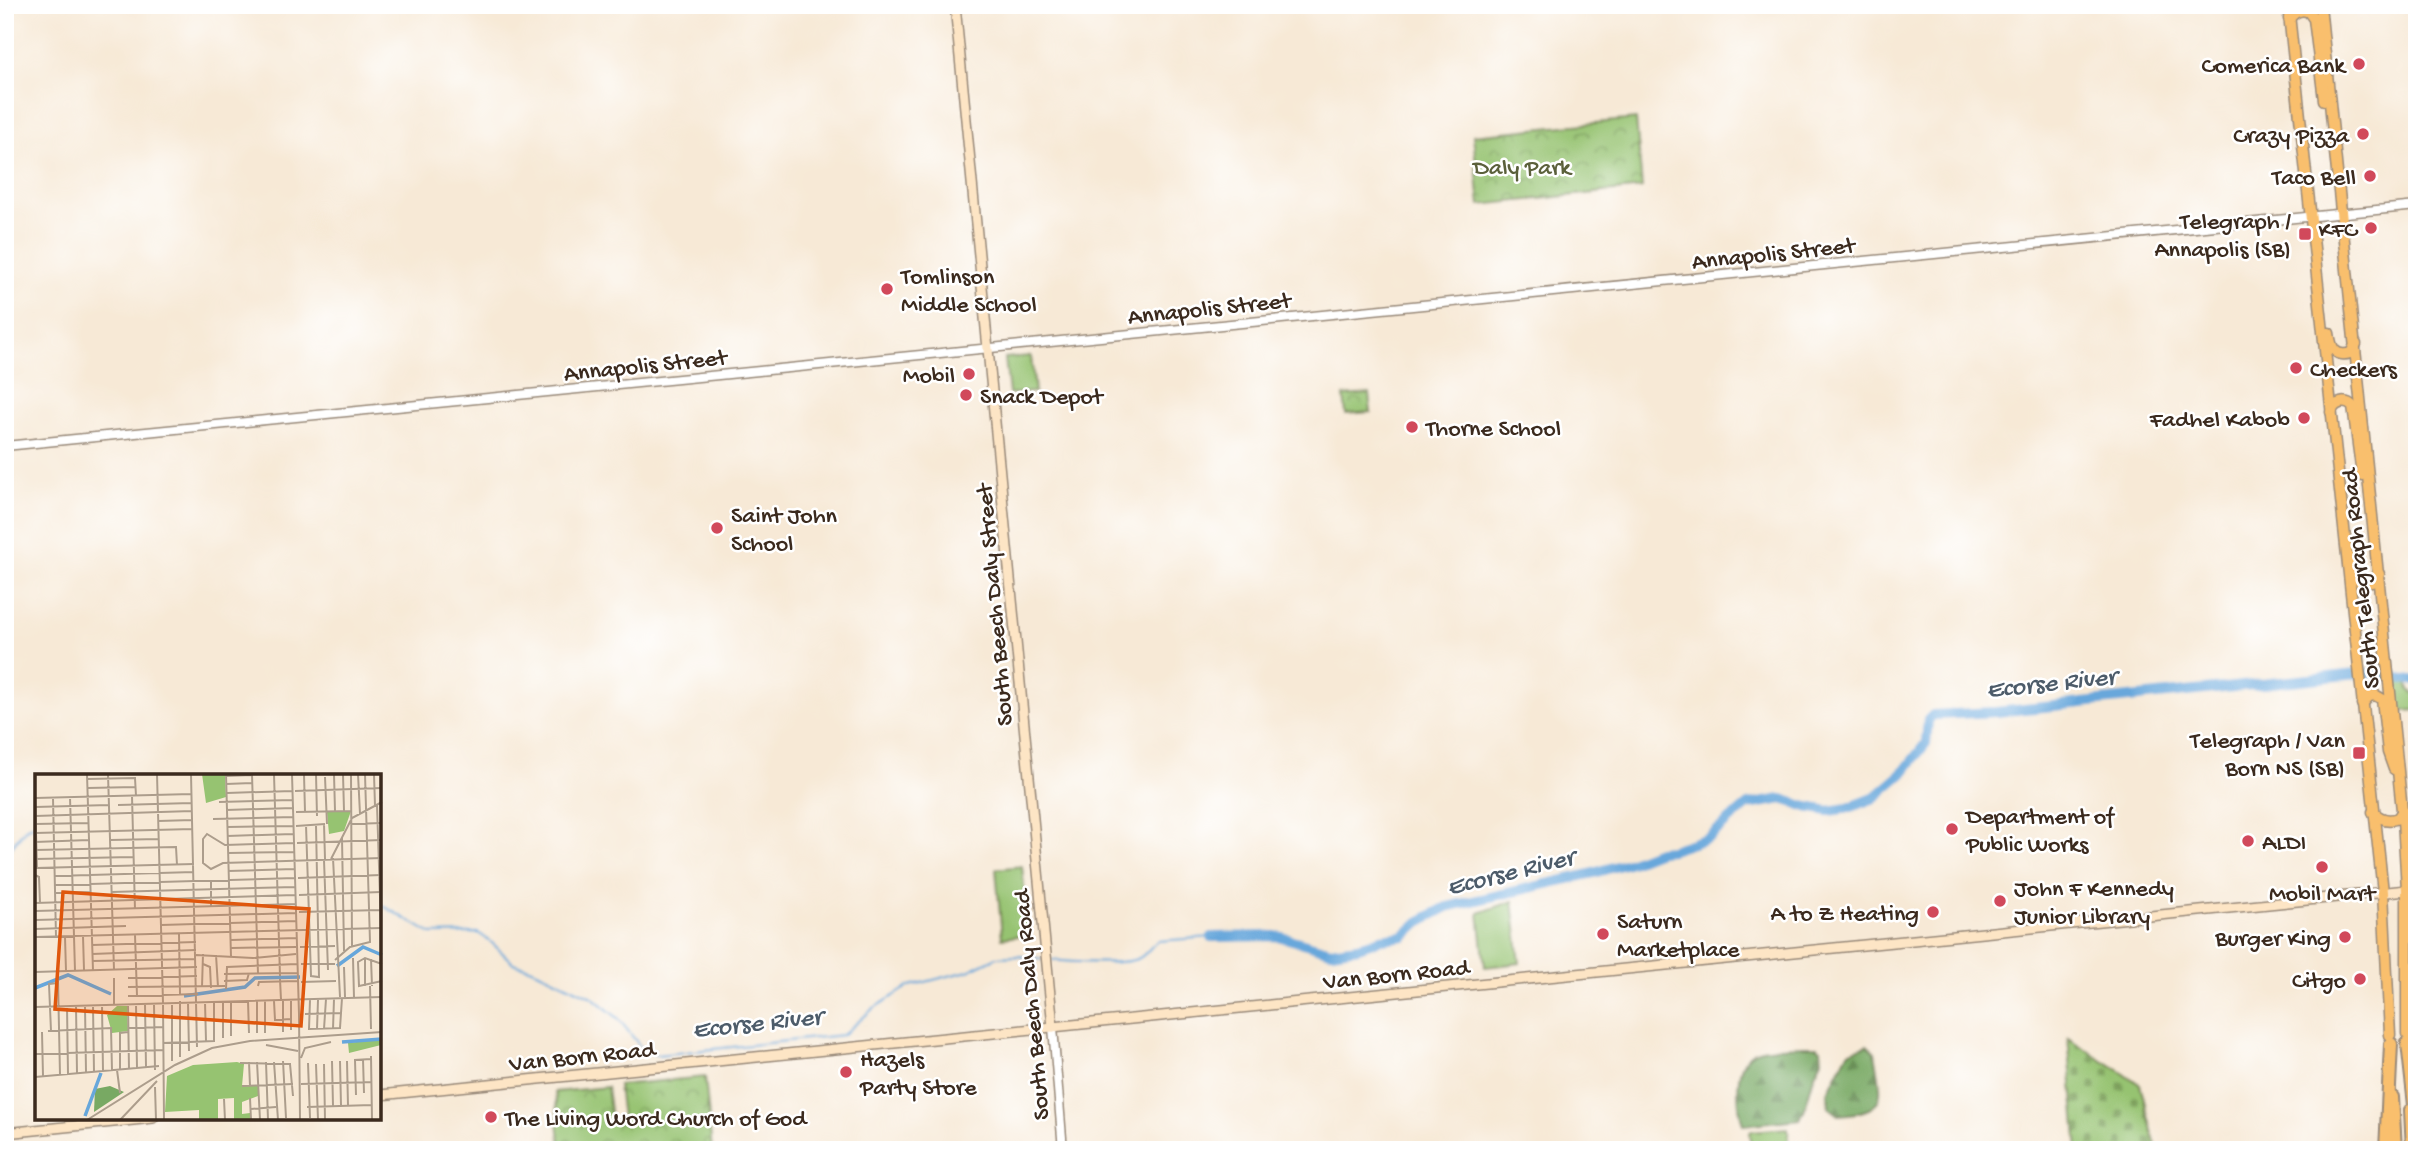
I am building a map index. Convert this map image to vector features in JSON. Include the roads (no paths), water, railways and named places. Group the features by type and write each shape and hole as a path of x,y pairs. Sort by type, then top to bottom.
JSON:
{"highway":[{"path":"2408,1038 2417,1124"},
{"name":"South Telegraph Road","path":"2408,1038 2412,1150"},
{"path":"2386,1150 2391,1040"},
{"name":"South Telegraph Road","path":"2391,1040 2396,1150"}],"main road":[{"name":"South Telegraph Road","path":"2288,5 2382,892 2391,1040"},
{"name":"South Telegraph Road","path":"2320,5 2412,890 2408,1038"},
{"path":"955,7 988,349"},
{"path":"2290,19 2295,12 2302,10 2309,12 2314,19 2323,95 2333,133"},
{"path":"2313,240 2322,272 2332,347 2336,353 2348,354 2354,350 2356,344"},
{"name":"South Beech Daly Street","path":"988,349 1036,857"},
{"path":"2331,412 2334,406 2342,402 2350,403 2353,407 2366,498 2373,515"},
{"path":"2336,462 2341,473 2346,502 2354,574 2361,583 2367,584 2379,574"},
{"path":"2362,704 2368,696 2375,695 2384,702 2388,752 2400,788"},
{"path":"2373,810 2378,817 2390,820 2398,818 2402,812"},
{"name":"South Beech Daly Road","path":"1036,857 1052,1027"},
{"name":"Van Born Road","path":"382,1095 2412,890"},
{"path":"5,1133 133,1120"}],"street":[{"name":"Annapolis Street","path":"5,446 2417,206"},
{"name":"South Beech Daly Road","path":"1052,1027 1063,1150"}],"waterway":[{"name":"Ecorse River","path":"1212,937 1278,936 1331,951 1358,947 1381,939 1404,936 1419,922 1447,907 1590,874 1708,838 1748,805 1782,799 1829,811 1848,808 1874,798 1902,774 1926,743 1928,720 1933,715 1996,712 2366,673 2417,681"},
{"name":"Ecorse River","path":"5,854 27,827 35,824"},
{"name":"Ecorse River","path":"382,905 432,934 478,933 513,963 533,969 592,997 618,1018 643,1050 657,1055 843,1035 874,1008 910,986 968,971 997,957 1043,959"},
{"name":"Ecorse River","path":"1052,960 1130,961 1143,956 1158,941 1212,937"}],"place":[{"name":"Comerica Bank","path":"2359,64"},
{"name":"Crazy Pizza","path":"2363,134"},
{"name":"Taco Bell","path":"2370,176"},
{"name":"KFC","path":"2371,228"},
{"name":"Telegraph / Annapolis (SB)","path":"2305,234"},
{"name":"Tomlinson Middle School","path":"887,289"},
{"name":"Checkers","path":"2296,368"},
{"name":"Mobil","path":"969,374"},
{"name":"Snack Depot","path":"966,395"},
{"name":"Fadhel Kabob","path":"2304,418"},
{"name":"Thorne School","path":"1412,427"},
{"name":"Saint John School","path":"717,528"},
{"name":"Telegraph / Van Born NS (SB)","path":"2359,753"},
{"name":"Department of Public Works","path":"1952,829"},
{"name":"ALDI","path":"2248,841"},
{"name":"Mobil Mart","path":"2322,867"},
{"name":"John F Kennedy Junior Library","path":"2000,901"},
{"name":"A to Z Heating","path":"1933,912"},
{"name":"Saturn Marketplace","path":"1603,934"},
{"name":"Burger King","path":"2345,937"},
{"name":"Citgo","path":"2360,979"},
{"name":"Hazels Party Store","path":"846,1072"},
{"name":"The Living Word Church of God","path":"491,1117"}],"park label":[{"name":"Daly Park","path":"1522,166"}]}
